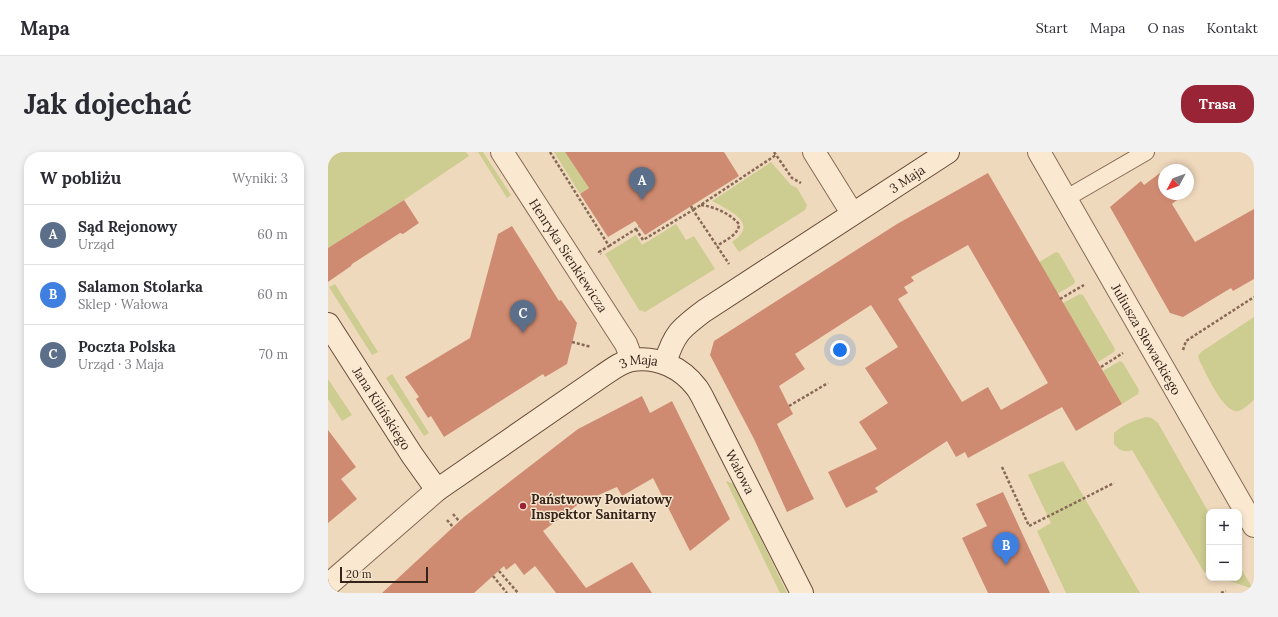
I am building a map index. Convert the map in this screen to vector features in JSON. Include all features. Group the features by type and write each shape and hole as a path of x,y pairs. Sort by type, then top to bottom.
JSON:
{"street":[{"name":"Henryka Sienkiewicza","path":"502,152 626,344 632,360"},
{"path":"814,152 852,214"},
{"name":"3 Maja","path":"328,585 437,490 621,364 632,360 650,360 665,363 671,344 677,334 704,311 948,152"},
{"name":"Juliusza Słowackiego","path":"1039,152 1254,526"},
{"name":"Jana Kilińskiego","path":"328,324 412,455 437,490"},
{"name":"Wałowa","path":"665,363 677,369 698,389 802,593"}],"lane":[{"path":"1065,199 1146,152"}],"path":[{"path":"550,152 609,246"},
{"path":"636,229 643,240 693,210 776,155"},
{"path":"701,204 715,207 739,224 739,229 735,234 717,246"},
{"path":"691,206 731,266"},
{"path":"603,258 599,252 639,227"},
{"path":"1060,298 1084,285"},
{"path":"1182,352 1186,341 1254,297"},
{"path":"572,342 591,347"},
{"path":"1101,367 1123,353"},
{"path":"789,406 828,383"},
{"path":"1002,467 1029,526 1114,483"},
{"path":"452,514 459,521"},
{"path":"447,520 452,527"},
{"path":"499,571 518,593"},
{"path":"493,576 507,593"},
{"path":"1221,593 1226,591"}],"shaded area":[{"path":"328,152 466,152 469,156 404,200 328,248"},
{"path":"478,152 483,152 511,195 507,198"},
{"path":"554,152 565,152 589,188 580,194"},
{"path":"771,162 791,185 797,188 807,205 805,210 739,252 732,242 740,235 743,229 743,223 733,213 712,201"},
{"path":"676,224 686,240 694,236 715,269 645,312 639,310 605,254 636,235 642,245"},
{"path":"1056,252 1059,253 1075,281 1074,284 1057,294 1039,262"},
{"path":"335,284 378,352 372,355 329,287"},
{"path":"1080,294 1083,295 1115,349 1114,352 1098,362 1063,303"},
{"path":"1254,317 1254,400 1246,407 1238,411 1233,410 1221,400 1198,356 1201,352"},
{"path":"1120,361 1123,363 1139,390 1138,394 1122,404 1103,371"},
{"path":"392,374 429,433 424,436 386,378"},
{"path":"328,379 352,415 342,421 328,399"},
{"path":"1146,417 1152,418 1158,423 1207,509 1206,573 1204,572 1132,450 1122,450 1114,444 1114,433 1129,423"},
{"path":"1063,461 1140,593 1066,593 1037,531 1051,523 1028,475"},
{"path":"726,481 734,484 787,593 780,593"},
{"path":"1242,570 1253,589 1230,581 1242,581"}],"building":[{"path":"565,152 724,152 739,176 645,235 635,221 608,237 580,194 589,188"},
{"path":"988,173 1122,404 1076,431 1062,407 968,458 965,452 956,457 947,441 875,488 878,492 846,508 828,472 877,449 859,422 888,403 865,368 898,347 871,305 795,354 805,369 779,386 793,414 777,424 814,499 787,512 754,439 710,355 714,341 897,224","holes":["968,245 1048,383 1001,410 988,387 962,402 898,299 908,293 904,287 914,281 911,277"]},
{"path":"1158,174 1158,200 1177,200 1172,204 1195,242 1254,209 1254,279 1233,291 1231,288 1183,317 1170,313 1110,207 1141,181 1144,185"},
{"path":"404,200 419,223 403,234 400,233 352,264 328,282 328,248"},
{"path":"512,226 559,301 561,300 577,323 567,364 545,377 543,374 444,437 431,416 428,418 416,399 419,397 405,377 470,338 498,234"},
{"path":"642,396 650,413 672,401 730,519 690,551 653,478 622,496 617,487 580,503 543,531 586,588 632,562 652,593 556,593 535,566 524,575 515,563 506,570 504,566 474,593 382,593 464,517 578,429"},
{"path":"328,430 356,467 341,479 357,499 328,523"},
{"path":"1003,492 1050,593 988,593 962,538 987,526 976,504"}],"place":[{"name":"Sąd Rejonowy","path":"642,200"},
{"name":"Poczta Polska","path":"523,333"},
{"name":"Państwowy Powiatowy Inspektor Sanitarny","path":"523,506"},
{"name":"Salamon Stolarka","path":"1006,565"}]}
